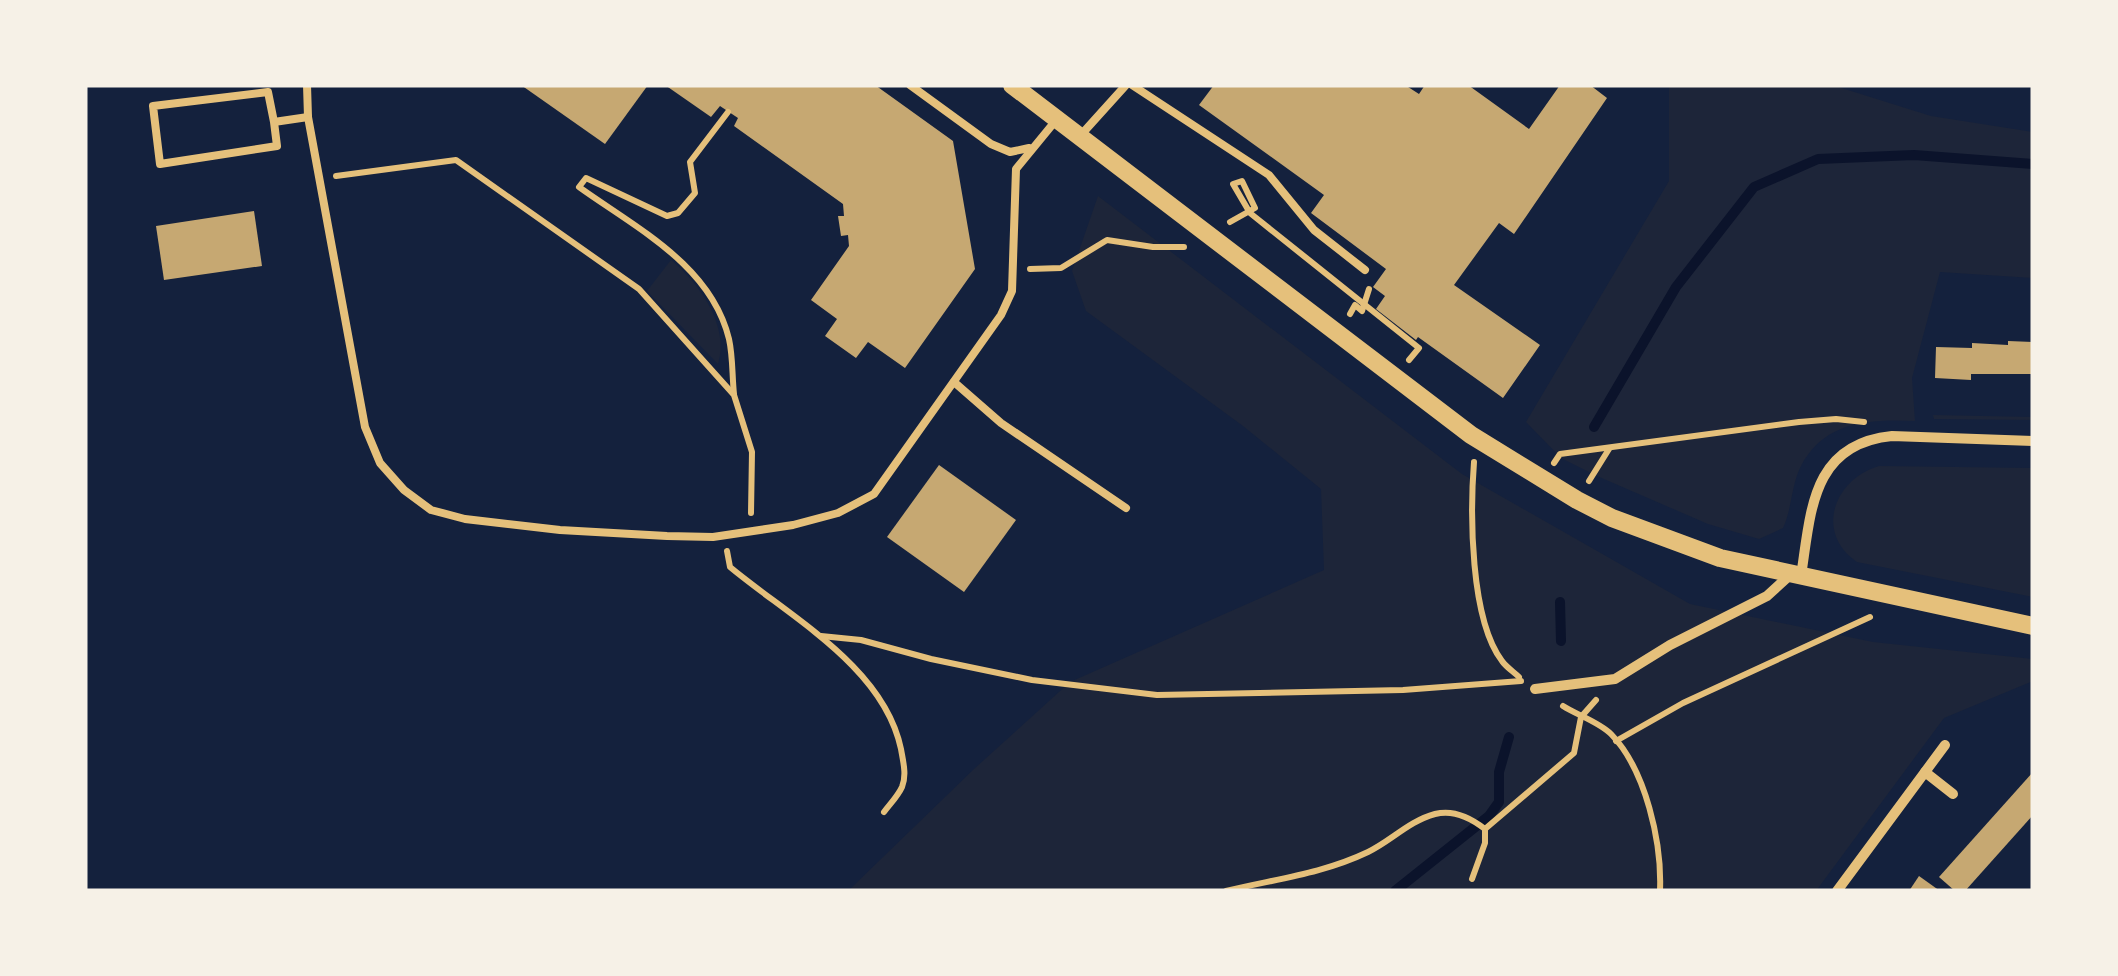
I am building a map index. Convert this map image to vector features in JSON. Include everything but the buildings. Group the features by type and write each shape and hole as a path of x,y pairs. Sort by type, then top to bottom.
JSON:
{"street":[{"path":"1012,85 1471,435 1577,500 1612,518 1720,558 2033,626"},
{"path":"1535,689 1615,679 1670,645 1767,596 1795,576 1824,472 1848,448 1870,438 1892,436 2033,440"},
{"path":"1837,891 1944,745"},
{"path":"1924,772 1953,794"}],"lane":[{"path":"308,85 308,117 364,426 380,463 404,490 431,510 465,519 667,536 750,532 838,514 874,494 1001,315 1012,291 1016,169 1058,120"},
{"path":"910,85 992,144 1010,152 1031,148"},
{"path":"1080,136 1129,85 1269,174 1314,230 1366,270"},
{"path":"268,92 274,122 276,146 160,164 153,106 268,92"},
{"path":"274,122 308,117"},
{"path":"954,382 1000,423 1126,508"}],"path":[{"path":"728,112 690,162 694,193 678,213 667,216 586,178 579,187 691,268 712,300 728,339 734,395 752,452 750,532"},
{"path":"320,178 456,160 639,290 734,395"},
{"path":"1255,208 1242,182 1233,184 1250,213 1418,348 1394,377"},
{"path":"1014,270 1061,268 1106,240 1184,247"},
{"path":"1338,333 1355,305 1362,311 1366,306 1371,276 1366,270"},
{"path":"1543,481 1560,454 1817,420 1858,419 1869,424"},
{"path":"821,636 861,640 1032,680 1156,694 1403,690 1522,681 1502,662 1488,636 1478,588 1470,510 1474,462 1471,435"},
{"path":"1577,500 1610,448"},
{"path":"723,535 730,568 821,636 882,702 898,736 904,784 884,812"},
{"path":"1616,741 1682,702 1907,599"},
{"path":"1472,879 1485,843 1485,828 1574,753 1581,717 1610,733 1638,778 1658,837 1660,891"},
{"path":"1226,891 1313,874 1370,851 1406,827 1438,813 1468,816 1485,828"}],"shaded area":[{"path":"1669,85 1832,85 1931,116 2033,132 2033,278 1940,272 1912,378 1915,421 1849,426 1821,441 1800,468 1783,528 1759,539 1708,524 1561,458 1526,422 1669,181"},
{"path":"1098,196 1462,474 1690,604 1873,642 2033,659 2033,681 1944,718 1816,891 848,891 1070,682 1324,570 1321,489 1243,426 1086,311 1072,271"},
{"path":"671,260 710,306 720,335 718,364 647,291"},
{"path":"1933,415 2033,417 2033,420 1934,419"},
{"path":"1879,466 2033,468 2033,597 1857,562 1836,537 1835,508 1851,482"}],"waterway":[{"path":"1594,427 1676,287 1754,187 1818,159 1914,155 2033,164"},
{"path":"1560,602 1561,641"},
{"path":"1395,891 1489,816 1499,802 1499,772 1509,737"}]}
